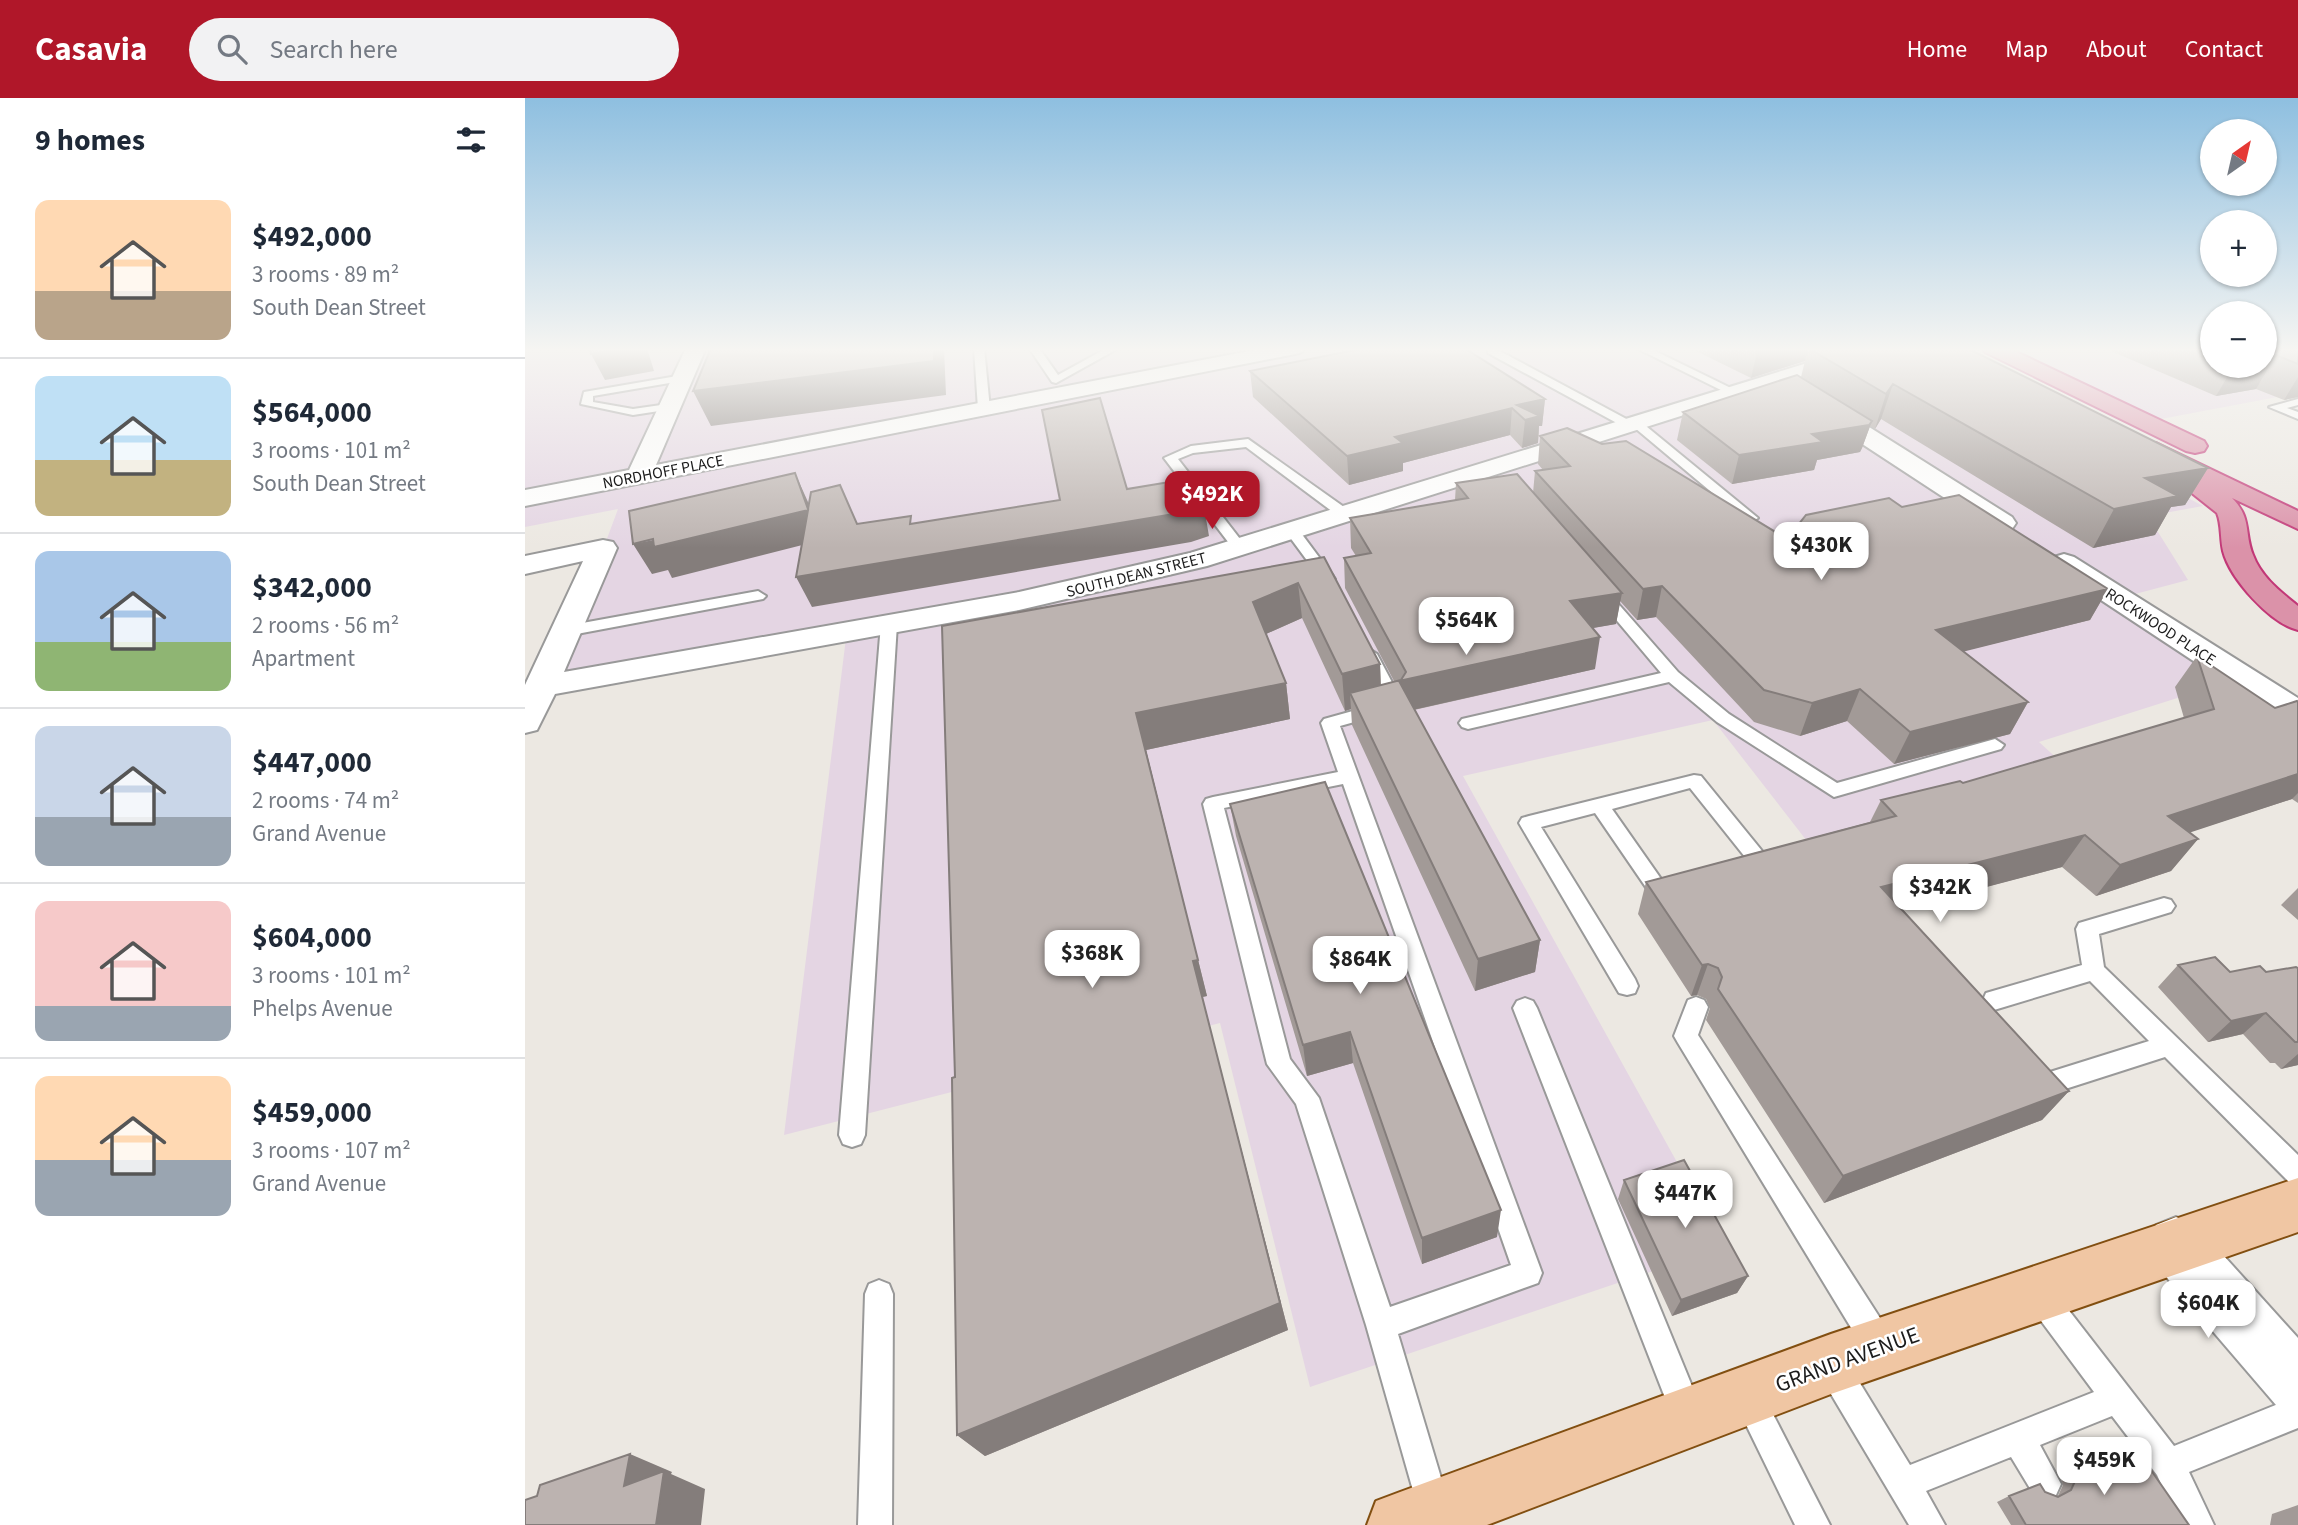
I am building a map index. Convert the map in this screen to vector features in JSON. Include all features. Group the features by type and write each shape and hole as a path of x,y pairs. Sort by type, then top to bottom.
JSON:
{"highway":[{"path":"2082,415 2104,429"},
{"path":"2085,415 2298,521"},
{"path":"2118,415 2298,496"},
{"path":"2127,444 2227,507 2232,514 2239,555 2245,568 2274,601 2298,621"}],"main road":[{"name":"GRAND AVENUE","path":"1411,1521 1856,1355 2298,1205"}],"street":[{"path":"639,476 665,415"},
{"name":"NORDHOFF PLACE","path":"525,498 955,415"},
{"name":"SOUTH DEAN STREET","path":"541,686 1085,587 1240,548 1346,515 1499,474 1666,415"},
{"name":"ROCKWOOD PLACE","path":"1833,415 2298,714"},
{"path":"525,565 603,548 525,722"},
{"path":"2176,1245 2298,1383"}],"lane":[{"path":"1613,415 1633,425 1751,518"},
{"path":"1240,548 1170,458 1191,450 1248,443 1346,515"},
{"path":"1293,532 1338,591"},
{"path":"1593,583 1672,676 1723,718 1834,790 1995,745"},
{"path":"566,631 758,596"},
{"path":"852,1135 889,624"},
{"path":"1360,637 1395,705 1330,723 1528,1273 1381,1325"},
{"path":"1468,723 1672,676"},
{"path":"1350,776 1213,804 1279,1064 1307,1098 1381,1325 1411,1521"},
{"path":"1627,986 1529,823 1694,781 1764,867"},
{"path":"1599,805 1663,896"},
{"path":"2164,906 2087,929 2094,971 2298,1173"},
{"path":"1994,1000 2094,971"},
{"path":"1696,1007 1686,1036 1856,1355 1903,1484 1928,1525"},
{"path":"1525,1008 1689,1419"},
{"path":"2059,1080 2169,1045"},
{"path":"2037,1292 2168,1464 2197,1525"},
{"path":"875,1525 879,1294"},
{"path":"1747,1396 1812,1525"},
{"path":"1903,1484 2118,1398"},
{"path":"2168,1464 2298,1412"},
{"path":"2018,1438 2045,1484"}],"shaded area":[{"path":"525,415 2031,415 2203,506 2148,516 2188,580 2120,598 2234,680 2039,742 2073,773 1817,854 1713,720 1463,776 1724,1247 1310,1387 1220,1023 784,1135 846,638 552,687 618,509 525,527"},
{"path":"2130,415 2184,415 2145,422"}],"building":[{"path":"1043,415 1105,415 1127,489 1193,478 1204,507 796,577 808,510 654,547 653,539 633,544 629,511 795,473 808,509 811,492 840,485 857,524 911,516 910,524 1060,500"},
{"path":"1300,415 1485,415 1395,437 1403,443 1347,456"},
{"path":"1519,415 1540,416 1525,420"},
{"path":"1686,415 1862,415 1872,421 1869,425 1812,434 1823,442 1739,455"},
{"path":"1947,415 2101,415 2208,468 2145,478 2178,496 2114,509"},
{"path":"1567,428 1602,444 1626,441 1787,539 1806,515 1889,498 1902,507 1959,495 2108,589 1936,630 2028,702 1910,732 1860,689 1812,703 1764,690 1662,586 1643,589 1535,471 1570,466 1540,436"},
{"path":"1517,474 1622,593 1570,601 1600,637 1399,681 1540,940 1478,959 1350,693 1401,680 1406,672 1344,558 1371,553 1350,518 1468,498 1456,483"},
{"path":"1324,557 1380,664 1342,674 1298,583 1253,602 1286,683 1136,713 1198,960 1193,961 1280,1303 957,1435 952,1078 955,1077 942,626"},
{"path":"2197,656 2275,708 2298,702 2298,774 2168,816 2198,839 2120,865 2085,835 1881,887 2069,1091 1843,1176 1718,989 1722,977 1718,968 1702,965 1646,882 1896,816 1881,800 1960,781 1963,783 2214,709"},
{"path":"1325,782 1501,1210 1422,1238 1350,1032 1303,1045 1230,804"},
{"path":"2215,957 2230,972 2260,966 2266,972 2298,968 2298,1042 2266,1013 2231,1021 2178,965"},
{"path":"1684,1160 1748,1276 1681,1300 1624,1180"},
{"path":"2135,1447 2189,1525 2026,1525 2009,1496 2040,1484 2045,1492 2058,1497 2071,1490 2076,1479 2073,1472"},
{"path":"630,1454 624,1486 664,1471 656,1525 525,1525 525,1500 537,1496 540,1485"}]}
